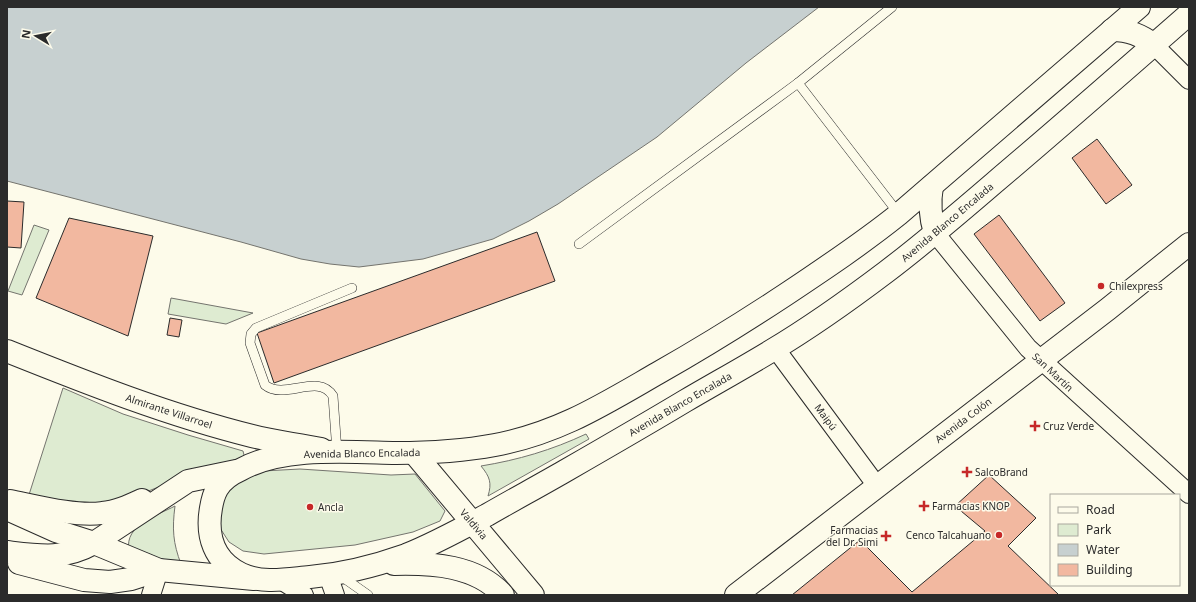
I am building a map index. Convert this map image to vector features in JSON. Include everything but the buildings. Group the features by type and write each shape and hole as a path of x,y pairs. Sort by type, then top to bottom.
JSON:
{"main road":[{"name":"Avenida Blanco Encalada","path":"94,543 188,481 236,472 251,464 299,454 338,452 414,453 453,451 513,441 561,426 584,415 685,358 756,314 841,258 899,214 1139,7"},
{"name":"Avenida Blanco Encalada","path":"94,543 159,570 259,580 282,587 334,581 433,544 592,456 776,348 859,291 935,233 1071,118 1189,14"},
{"path":"1112,30 1124,30 1134,33 1145,38 1154,45"},
{"path":"932,186 930,213 935,233"},
{"name":"Avenida Colón","path":"736,595 1040,361 1189,244"},
{"name":"Almirante Villarroel","path":"7,351 102,389 187,417 253,436 338,452"},
{"name":"Valdivia","path":"414,453 533,595"},
{"path":"236,472 225,480 218,488 214,496 209,520 209,531 216,553 224,562 245,576 259,580"},
{"path":"7,500 63,511 100,514 116,511 188,481"},
{"path":"7,509 56,531 94,543"},
{"path":"7,552 39,556 54,556 69,554 94,543"},
{"path":"7,557 25,566 84,580 110,582 131,579 159,570"},
{"path":"380,564 431,565 465,571 487,582 503,595"}],"street":[{"path":"1154,45 1189,80"},
{"name":"San Martín","path":"935,233 1018,337 1040,361 1189,494"},
{"name":"Maipú","path":"776,348 877,486"},
{"path":"151,595 159,570"},
{"path":"282,587 304,595"}],"lane":[{"path":"579,244 798,83 892,7"},
{"path":"798,83 899,214"},
{"path":"338,452 333,396 330,390 319,385 280,391 269,388 264,385 250,343 251,334 256,328 352,288"},
{"path":"334,581 368,595"}],"green space":[{"path":"34,225 49,230 22,295 8,291"},
{"path":"171,298 253,313 226,324 168,314"},
{"path":"63,388 123,414 243,451 244,455 241,458 191,474 126,500 99,505 27,501"},
{"path":"586,434 589,439 488,496 490,484 481,466 535,454"},
{"path":"300,469 391,475 415,474 445,511 440,521 413,532 355,545 264,554 243,551 229,542 220,528 218,513 230,485 263,471"},
{"path":"175,506 174,536 176,549 181,564 133,553 129,550 129,541 137,527 152,517"}],"water":[{"path":"7,7 819,7 746,63 657,137 558,204 529,221 493,239 423,259 359,267 301,259 7,181"}],"place":[{"name":"Chilexpress","path":"1101,286"},
{"name":"Cruz Verde","path":"1035,426"},
{"name":"SalcoBrand","path":"967,472"},
{"name":"Farmacias KNOP","path":"924,506"},
{"name":"Ancla","path":"310,507"},
{"name":"Cenco Talcahuano","path":"999,535"},
{"name":"Farmacias del Dr. Simi","path":"886,536"}]}
